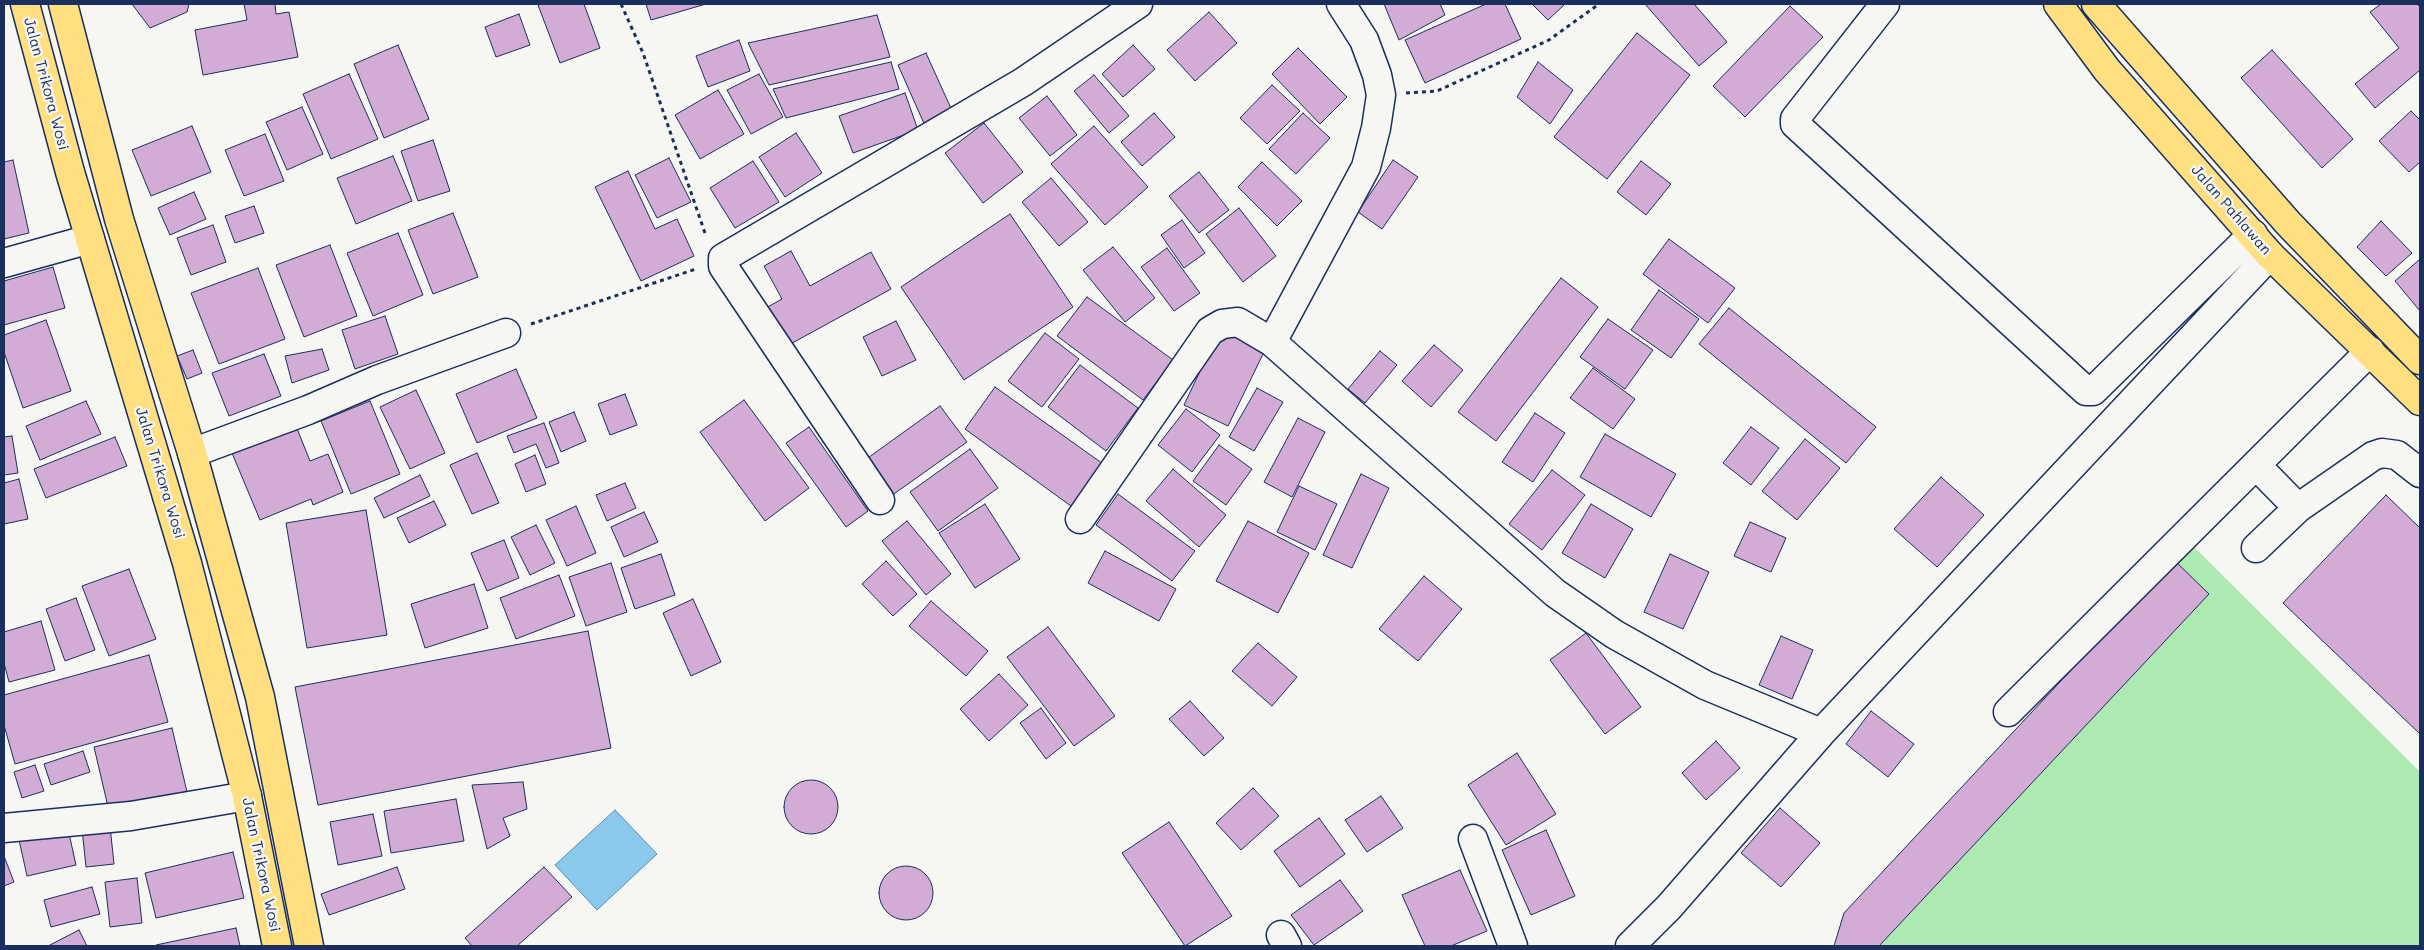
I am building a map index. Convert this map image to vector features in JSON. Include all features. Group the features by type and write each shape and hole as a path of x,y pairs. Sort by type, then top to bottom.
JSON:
{"main road":[{"name":"Jalan Trikora Wosi","path":"25,4 70,172 187,563 247,796 277,946"},
{"name":"Jalan Trikora Wosi","path":"63,4 119,219 192,453 260,697 310,946"},
{"name":"Jalan Pahlawan","path":"2058,4 2107,70 2270,255 2420,401"},
{"path":"2096,4 2288,223 2420,360"},
{"path":"2107,70 2134,48"},
{"path":"70,172 105,163"}],"street":[{"path":"880,500 719,261 734,250 1023,82 1138,4"},
{"path":"1272,342 1366,167 1376,128 1381,95 1377,75 1364,40 1341,4"},
{"path":"1884,4 1795,119 1795,124 2086,392 2093,391 2252,234"},
{"path":"4,263 90,238"},
{"path":"1630,946 1669,907 1821,733 2270,255"},
{"path":"1080,519 1210,331 1222,324 1238,322 1272,342 1556,593 1614,634 1705,685 1821,733"},
{"path":"192,453 308,410 377,380 506,333"},
{"path":"2008,712 2370,351"},
{"path":"2256,548 2298,508 2373,456 2382,453 2397,455 2420,474"},
{"path":"2256,465 2298,508"},
{"path":"4,828 131,816 247,796"},
{"path":"1473,839 1513,946"}],"path":[{"path":"506,333 719,261 643,54 621,4"},
{"path":"1381,95 1437,91 1549,40 1600,4"}],"green space":[{"path":"2190,543 2420,772 2420,946 1834,946 1844,913"}],"water":[{"path":"615,810 657,854 597,910 555,865"}],"building":[{"path":"132,4 189,4 187,12 150,28"},
{"path":"244,4 275,4 276,14 289,12 298,57 203,75 195,30 247,20"},
{"path":"584,4 600,48 560,63 538,5"},
{"path":"646,4 706,4 651,20"},
{"path":"1384,4 1440,4 1445,15 1399,40"},
{"path":"1486,4 1505,4 1521,39 1425,83 1405,40"},
{"path":"1532,4 1565,4 1548,20"},
{"path":"1645,4 1694,4 1727,42 1699,66"},
{"path":"2381,4 2417,4 2420,7 2420,70 2375,108 2355,84 2399,48 2370,12"},
{"path":"1790,6 1823,37 1745,117 1713,86"},
{"path":"1209,12 1237,43 1195,81 1167,50"},
{"path":"519,14 530,45 496,57 485,27"},
{"path":"877,15 890,57 769,85 748,43"},
{"path":"1637,33 1690,75 1607,179 1554,137"},
{"path":"739,40 750,71 708,87 696,56"},
{"path":"398,45 429,119 384,138 354,64"},
{"path":"1133,45 1155,69 1123,97 1102,74"},
{"path":"1298,48 1347,97 1320,124 1272,74"},
{"path":"2272,50 2353,139 2322,168 2241,78"},
{"path":"926,53 954,115 926,128 898,65"},
{"path":"891,62 899,89 786,118 773,89"},
{"path":"1538,62 1573,90 1550,124 1517,97"},
{"path":"349,74 378,139 331,159 303,94"},
{"path":"759,74 783,117 751,134 727,90"},
{"path":"1094,75 1129,116 1109,133 1074,91"},
{"path":"1272,85 1300,111 1267,144 1240,118"},
{"path":"718,90 744,134 700,159 675,115"},
{"path":"905,93 918,130 853,153 839,116"},
{"path":"1047,96 1077,135 1050,156 1019,118"},
{"path":"302,107 323,154 287,170 266,122"},
{"path":"2411,111 2420,120 2420,162 2409,172 2379,141"},
{"path":"1154,113 1175,137 1142,166 1121,142"},
{"path":"1303,113 1330,138 1296,174 1269,149"},
{"path":"984,123 1023,172 983,203 945,153"},
{"path":"192,126 211,172 151,196 132,150"},
{"path":"1094,126 1148,187 1105,225 1051,164"},
{"path":"796,133 822,173 785,197 759,157"},
{"path":"265,134 284,181 244,196 225,150"},
{"path":"433,140 450,191 418,201 401,151"},
{"path":"393,156 412,201 356,224 337,178"},
{"path":"669,158 691,202 657,218 635,175"},
{"path":"13,160 29,233 4,239 4,162"},
{"path":"1393,160 1418,177 1382,229 1358,212"},
{"path":"753,161 779,202 735,228 710,188"},
{"path":"1641,161 1671,184 1646,215 1617,192"},
{"path":"1262,162 1302,201 1277,226 1238,187"},
{"path":"628,171 655,229 677,219 694,256 641,281 595,187"},
{"path":"1199,172 1229,210 1199,233 1169,196"},
{"path":"1051,178 1088,222 1059,246 1022,202"},
{"path":"194,192 206,219 170,235 158,208"},
{"path":"254,206 264,233 235,243 225,216"},
{"path":"1239,208 1276,256 1243,282 1206,234"},
{"path":"453,213 478,277 433,294 408,230"},
{"path":"1010,214 1073,307 964,380 901,287"},
{"path":"1182,220 1205,253 1184,268 1161,235"},
{"path":"2381,221 2412,253 2386,276 2357,247"},
{"path":"213,225 226,262 191,275 177,238"},
{"path":"398,233 423,295 373,316 347,253"},
{"path":"1669,239 1735,288 1708,323 1643,274"},
{"path":"330,245 357,316 304,337 276,265"},
{"path":"1113,247 1155,298 1125,322 1083,270"},
{"path":"1167,248 1200,293 1174,311 1141,267"},
{"path":"791,251 810,286 871,252 891,289 785,347 764,309 782,299 764,266"},
{"path":"2420,259 2420,311 2395,281"},
{"path":"53,267 65,308 4,325 4,281"},
{"path":"258,268 285,339 219,364 191,293"},
{"path":"1561,278 1598,307 1496,441 1458,412"},
{"path":"1659,290 1699,319 1671,358 1631,330"},
{"path":"1087,297 1173,360 1143,400 1057,336"},
{"path":"1729,308 1876,427 1846,463 1699,344"},
{"path":"385,316 398,354 355,369 342,330"},
{"path":"1608,319 1653,350 1625,389 1580,357"},
{"path":"46,320 71,391 23,408 4,352 4,335"},
{"path":"896,321 916,360 882,376 863,337"},
{"path":"1220,329 1265,350 1228,426 1184,405"},
{"path":"1045,333 1079,359 1042,407 1008,381"},
{"path":"1434,345 1463,370 1431,407 1402,381"},
{"path":"322,349 329,370 292,383 285,356"},
{"path":"193,350 202,373 187,379 177,356"},
{"path":"1380,351 1397,365 1365,403 1348,389"},
{"path":"264,354 281,396 229,416 212,373"},
{"path":"1080,365 1138,408 1106,451 1048,407"},
{"path":"1593,368 1635,399 1613,429 1570,398"},
{"path":"516,369 537,418 477,443 456,394"},
{"path":"995,387 1106,466 1075,509 965,429"},
{"path":"1257,388 1283,402 1254,451 1229,437"},
{"path":"416,390 445,453 410,469 380,407"},
{"path":"625,394 637,425 610,435 598,404"},
{"path":"744,400 809,488 765,521 700,432"},
{"path":"86,401 101,434 40,460 26,426"},
{"path":"370,401 400,474 351,494 321,421"},
{"path":"940,406 967,442 891,496 865,460"},
{"path":"1186,409 1220,435 1192,472 1158,445"},
{"path":"574,412 586,441 561,452 549,422"},
{"path":"1535,413 1565,433 1533,482 1502,462"},
{"path":"1298,418 1325,432 1292,497 1264,482"},
{"path":"544,423 559,463 546,468 536,444 514,453 507,436"},
{"path":"296,426 310,461 328,454 343,492 313,505 311,499 260,520 232,453"},
{"path":"809,427 868,511 846,527 786,443"},
{"path":"1751,427 1779,448 1751,485 1723,463"},
{"path":"1605,434 1676,474 1651,517 1580,477"},
{"path":"12,436 18,473 4,475 4,437"},
{"path":"115,437 127,466 46,498 34,469"},
{"path":"1805,439 1840,468 1797,520 1762,491"},
{"path":"1219,445 1252,469 1226,505 1193,481"},
{"path":"970,449 998,488 938,531 910,492"},
{"path":"477,453 499,503 472,514 450,465"},
{"path":"535,455 546,484 526,492 515,464"},
{"path":"1173,469 1226,515 1199,547 1146,501"},
{"path":"1552,470 1585,495 1542,550 1509,524"},
{"path":"1361,474 1389,488 1352,568 1323,555"},
{"path":"420,475 430,496 384,518 374,498"},
{"path":"1941,477 1984,515 1937,567 1894,529"},
{"path":"19,479 28,519 4,524 4,483"},
{"path":"625,483 636,508 607,521 596,495"},
{"path":"1299,486 1337,504 1315,550 1277,532"},
{"path":"1118,494 1195,551 1172,581 1096,525"},
{"path":"2386,495 2420,528 2420,734 2283,603"},
{"path":"434,501 446,525 409,543 397,518"},
{"path":"985,504 1020,559 975,588 939,533"},
{"path":"1591,504 1633,529 1605,578 1562,553"},
{"path":"576,506 596,553 567,566 546,520"},
{"path":"366,510 387,635 307,648 286,523"},
{"path":"644,512 658,542 624,557 611,527"},
{"path":"907,521 951,574 926,595 882,541"},
{"path":"1248,521 1309,553 1278,613 1216,581"},
{"path":"1750,522 1786,538 1771,572 1734,556"},
{"path":"536,525 555,563 530,575 511,537"},
{"path":"504,540 519,578 487,591 471,553"},
{"path":"1105,551 1176,589 1159,621 1088,583"},
{"path":"661,554 675,595 635,609 621,568"},
{"path":"1670,554 1709,572 1683,629 1644,612"},
{"path":"2174,560 2209,594 1879,946 1834,946 1844,913"},
{"path":"886,561 917,594 893,616 862,584"},
{"path":"611,563 627,612 586,626 569,577"},
{"path":"129,569 156,639 109,656 82,586"},
{"path":"559,575 575,616 516,639 500,598"},
{"path":"1424,576 1462,609 1418,661 1379,629"},
{"path":"474,584 488,628 425,648 411,604"},
{"path":"76,598 95,650 65,661 46,609"},
{"path":"693,599 721,662 691,676 663,613"},
{"path":"931,601 988,651 966,676 909,626"},
{"path":"41,621 55,670 9,682 4,663 4,632"},
{"path":"1048,627 1115,716 1074,746 1007,657"},
{"path":"588,631 611,748 318,805 295,687"},
{"path":"1586,633 1641,707 1605,734 1550,660"},
{"path":"1781,636 1813,650 1792,699 1759,685"},
{"path":"1258,643 1297,677 1272,706 1232,671"},
{"path":"149,655 168,722 15,764 4,725 4,695"},
{"path":"999,674 1028,705 989,741 960,709"},
{"path":"1190,701 1224,738 1204,756 1169,719"},
{"path":"1041,708 1066,743 1046,759 1020,723"},
{"path":"1871,711 1914,744 1888,777 1846,744"},
{"path":"172,728 187,792 109,811 94,747"},
{"path":"1716,741 1740,768 1706,800 1682,773"},
{"path":"83,751 90,772 51,785 44,764"},
{"path":"1517,753 1556,814 1506,845 1468,785"},
{"path":"35,765 44,791 22,798 14,772"},
{"path":"811,780 821,782 830,788 836,797 838,807 836,817 830,826 821,832 811,834 801,832 792,826 786,817 784,807 786,797 792,788 801,782"},
{"path":"523,782 527,809 503,818 510,836 487,849 472,785"},
{"path":"1253,788 1279,816 1241,850 1216,823"},
{"path":"1381,796 1403,828 1367,852 1345,820"},
{"path":"456,799 464,841 391,853 384,811"},
{"path":"1780,808 1820,843 1781,887 1741,853"},
{"path":"373,814 382,856 338,865 330,822"},
{"path":"1319,818 1345,854 1300,887 1274,851"},
{"path":"1169,822 1232,916 1185,946 1122,853"},
{"path":"110,826 114,864 86,867 82,829"},
{"path":"68,829 76,865 27,876 19,840"},
{"path":"1546,830 1575,896 1531,915 1502,850"},
{"path":"233,852 244,898 156,918 145,873"},
{"path":"4,856 14,882 4,886"},
{"path":"901,866 911,866 925,874 931,883 933,893 931,903 925,912 911,920 901,920 891,915 884,908 879,898 879,888 884,878 891,871"},
{"path":"397,867 405,889 329,915 321,894"},
{"path":"544,867 572,897 517,946 472,946 465,938"},
{"path":"1460,870 1487,931 1451,946 1425,946 1402,895"},
{"path":"137,878 142,923 110,927 105,882"},
{"path":"1340,880 1363,911 1314,945 1291,915"},
{"path":"92,887 100,914 51,927 44,900"},
{"path":"236,928 240,946 156,946 156,945"},
{"path":"79,930 87,946 48,946"}]}
